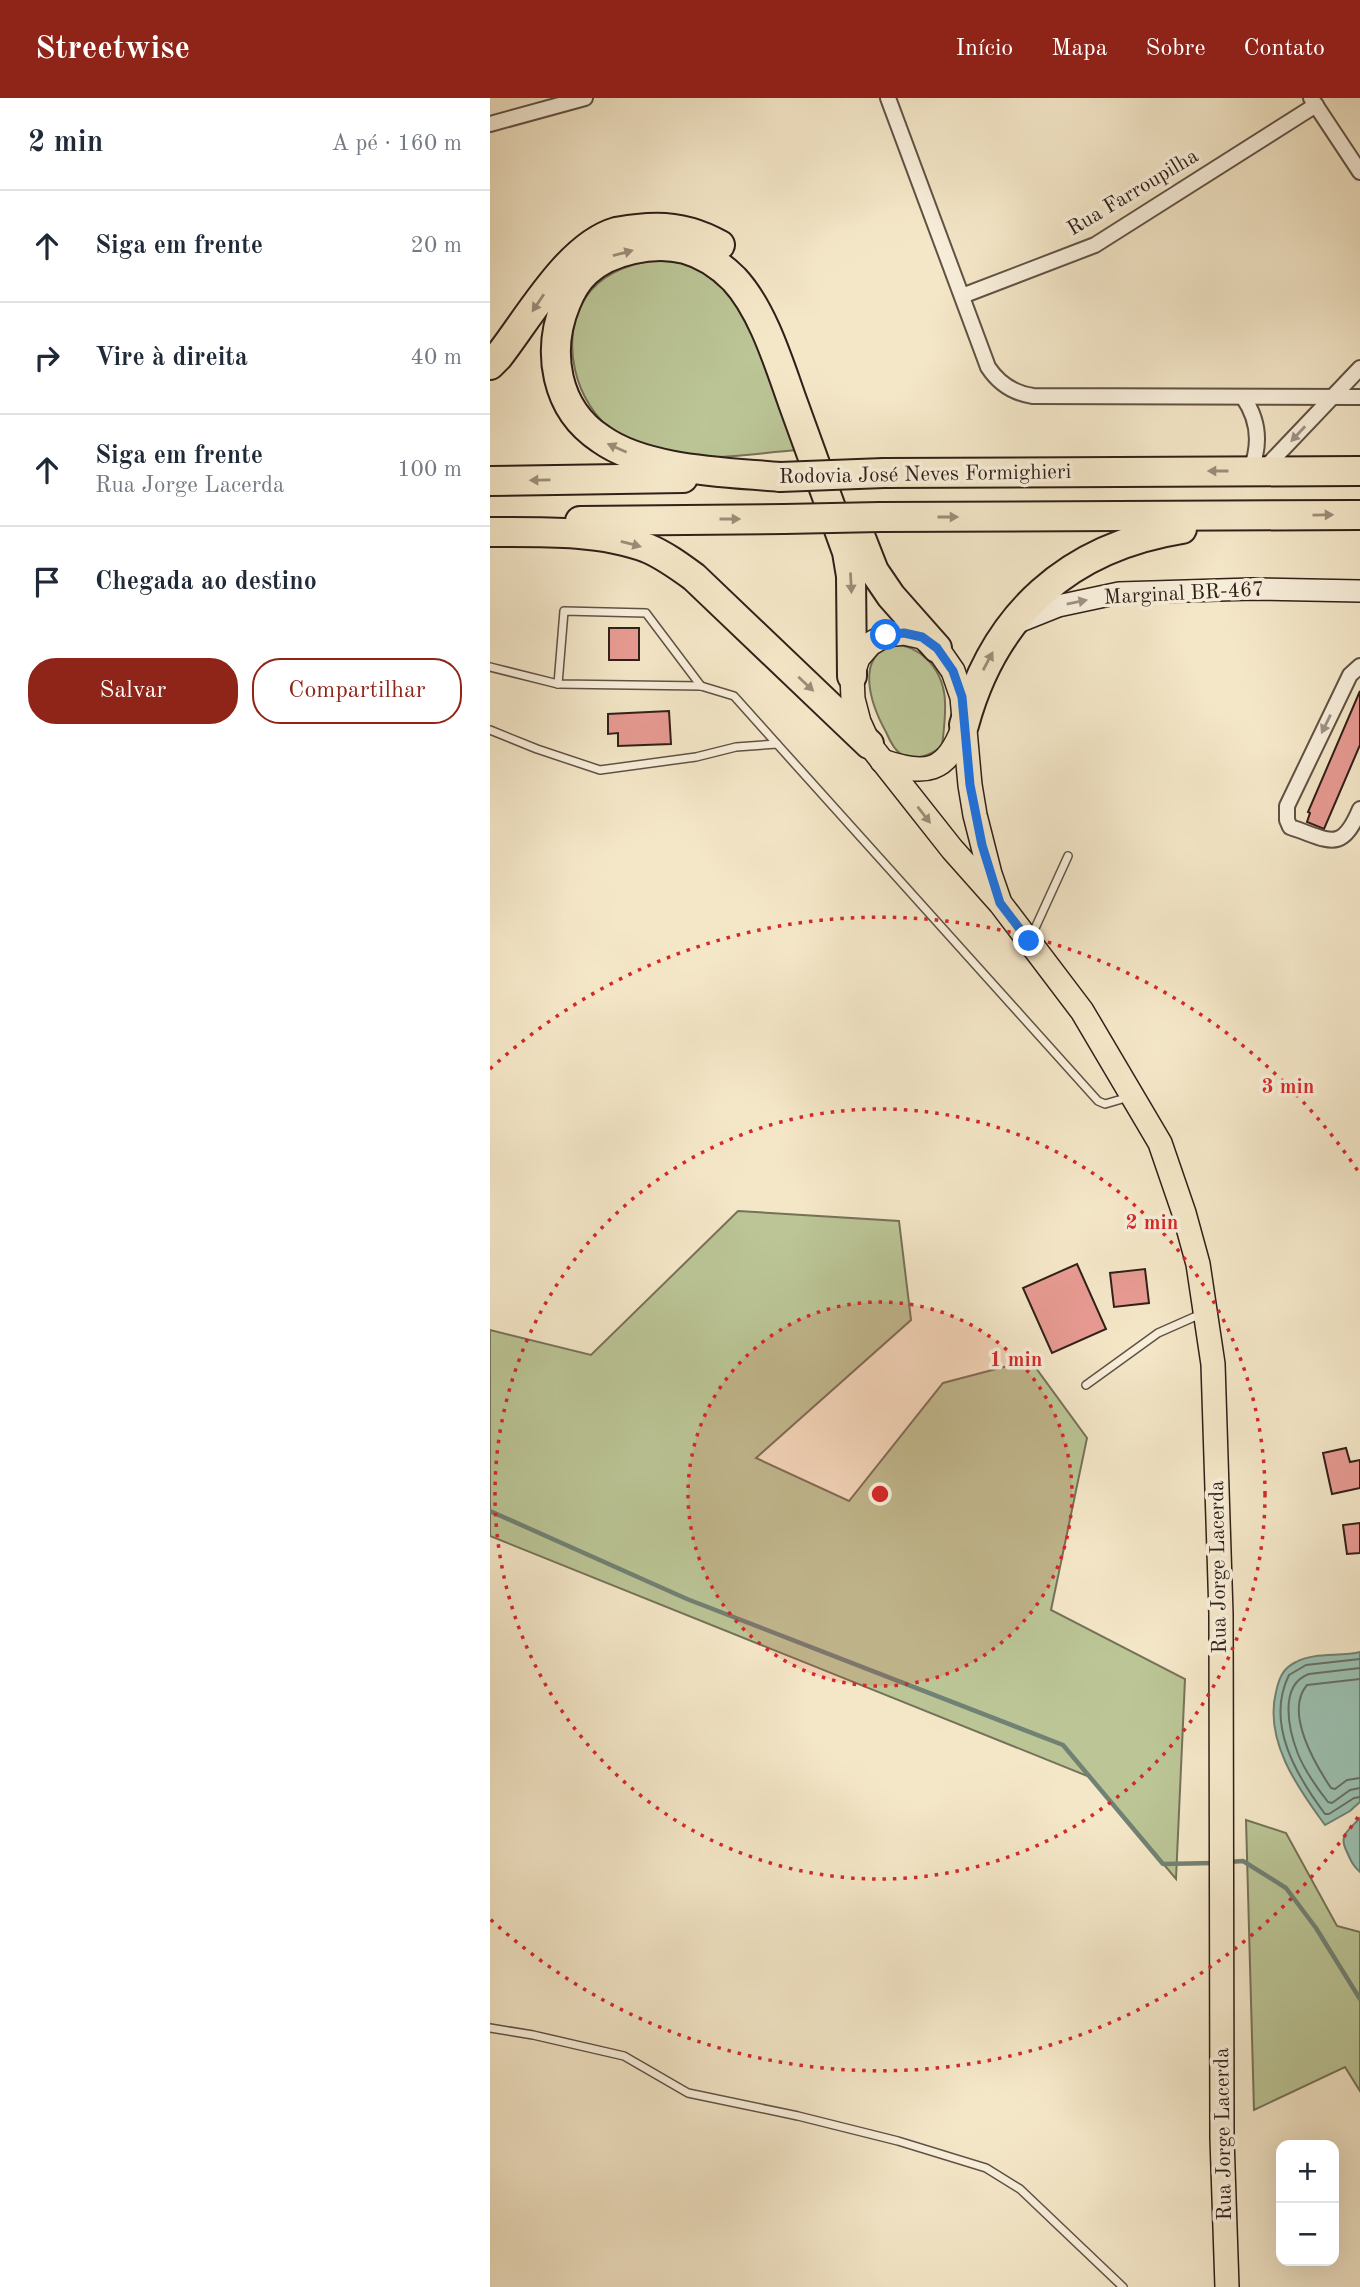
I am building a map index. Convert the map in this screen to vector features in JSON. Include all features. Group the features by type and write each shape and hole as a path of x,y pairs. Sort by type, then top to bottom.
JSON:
{"highway":[{"path":"490,365 570,262 591,245 614,233 658,227 683,229 706,237 727,249 749,268 778,317 874,571 891,596 937,648"},
{"path":"780,477 685,468 646,459 601,440 588,429 571,410 555,365 560,317 569,294 585,272 605,258 628,251 659,246 685,249 711,260 735,280 751,304 775,354 847,552 851,576 852,676"},
{"name":"Rodovia José Neves Formighieri","path":"490,481 884,473 1360,471"},
{"name":"Rodovia José Neves Formighieri","path":"490,523 880,517 1360,515"},
{"path":"964,725 983,671 1012,624 1049,586 1071,569 1117,544 1161,532 1290,516"},
{"path":"490,532 560,533 621,541 647,548 670,560 694,577 875,752"}],"main road":[{"name":"Marginal BR-467","path":"1012,624 1058,606 1119,593 1252,589 1360,591"},
{"path":"904,633 922,637 937,648 953,671 962,697 964,725 956,747 942,763 923,769 905,769 875,752 856,711 852,676 858,658 870,644 886,635 904,633"},
{"name":"Rua Jorge Lacerda","path":"964,725 975,815 1000,903"},
{"name":"Rua Jorge Lacerda","path":"875,752 952,849 1000,903 1082,1011 1160,1143 1198,1264 1213,1364 1221,1614 1222,2138 1227,2287"}],"street":[{"path":"490,124 585,98"},
{"path":"888,98 988,367 1005,386 1033,396 1360,397"},
{"path":"1314,102 1360,172"},
{"name":"Rua Farroupilha","path":"962,296 1095,245 1314,102"},
{"path":"1256,471 1360,368"},
{"path":"1243,397 1254,417 1258,440 1256,471"},
{"path":"1360,666 1350,675 1287,806 1287,820 1290,827 1331,840 1341,839 1352,829 1360,809"}],"lane":[{"path":"558,684 564,611 646,613 702,687"},
{"path":"490,667 558,684 702,687 734,696 1098,1101 1105,1104 1133,1096"},
{"path":"490,730 600,770 696,758 736,747 778,744"},
{"path":"1029,941 1068,856"},
{"path":"1086,1385 1158,1333 1206,1312"},
{"path":"490,2028 624,2056 688,2094 798,2116 898,2141 986,2168 1020,2189 1123,2287"}],"shaded area":[{"path":"655,260 684,263 711,274 743,305 798,450 725,457 688,457 628,440 601,420 581,388 575,370 573,332 578,313 586,297 599,282 626,267"},
{"path":"896,645 921,654 931,663 938,674 945,696 942,746 922,756 906,756 896,750 880,721 871,695 870,669 874,659 883,650"},
{"path":"738,1211 899,1221 911,1320 756,1458 849,1501 943,1383 1030,1360 1087,1438 1051,1610 1185,1679 1176,1879 1090,1777 490,1536 490,1330 591,1355"},
{"path":"1246,1820 1286,1833 1337,1926 1360,1932 1360,2091 1345,2067 1254,2110"}],"water":[{"path":"1360,1652 1360,1802 1325,1825 1294,1779 1279,1745 1275,1728 1276,1692 1282,1674 1296,1662 1311,1657"},
{"path":"1360,1818 1360,1872 1344,1846 1344,1837"}],"building":[{"path":"609,628 639,628 639,660 609,660"},
{"path":"1360,691 1360,745 1324,829 1307,822 1308,812"},
{"path":"669,711 671,744 618,746 618,733 608,734 608,714"},
{"path":"1077,1264 1106,1329 1052,1353 1023,1288"},
{"path":"1145,1269 1149,1303 1114,1307 1110,1273"},
{"path":"1346,1448 1350,1462 1360,1460 1360,1488 1332,1494 1323,1453"},
{"path":"1360,1523 1360,1553 1347,1554 1343,1525"}],"waterway":[{"path":"490,1511 687,1599 1063,1745 1163,1864 1214,1863"},
{"path":"1229,1862 1243,1861 1286,1888 1316,1928 1360,1999"}],"route":[{"path":"886,635 904,633 922,637 937,648 953,671 962,697 970,785 990,874 1000,903 1029,941"}]}
